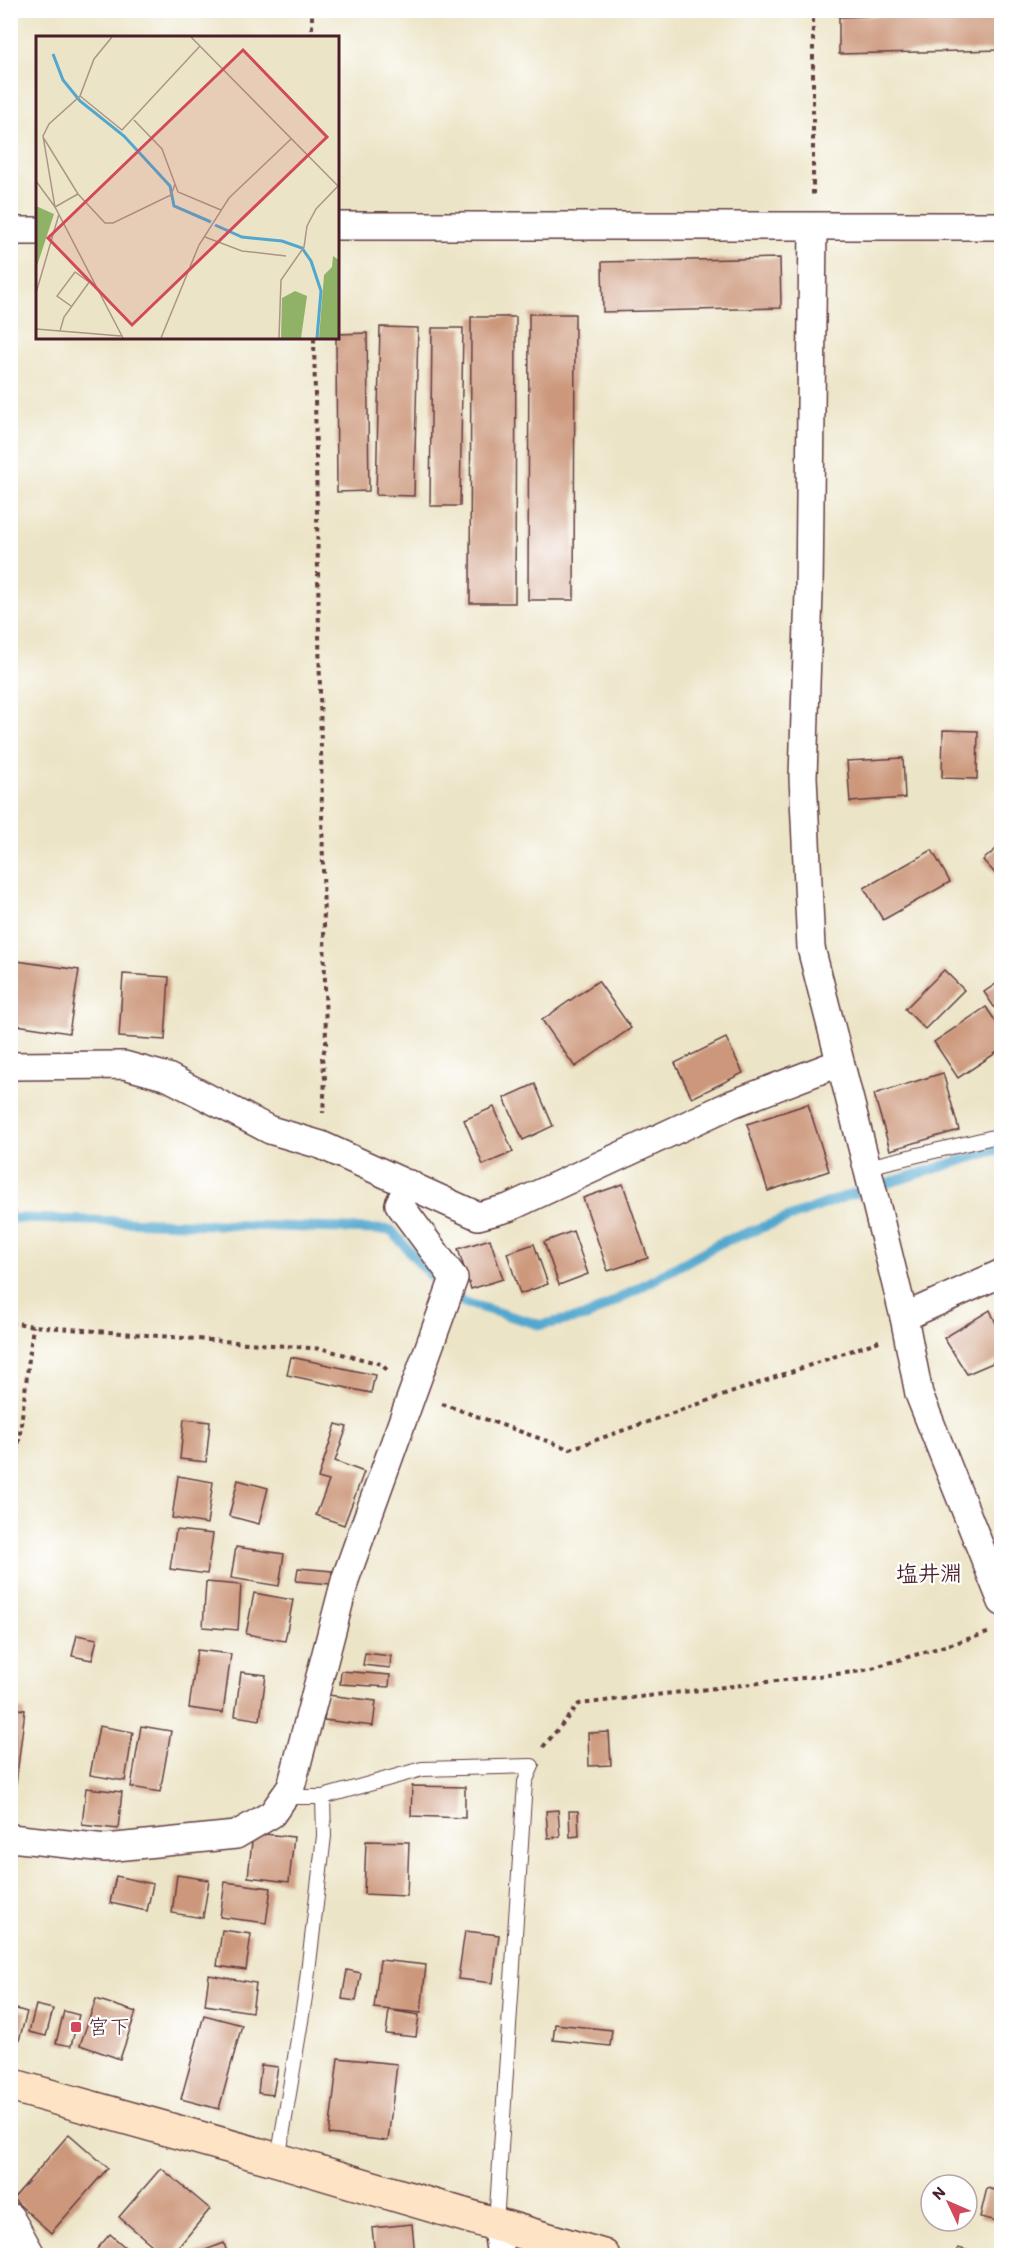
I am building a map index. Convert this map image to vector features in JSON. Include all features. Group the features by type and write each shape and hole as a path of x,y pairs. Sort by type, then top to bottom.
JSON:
{"street":[{"path":"339,226 1002,225"},
{"path":"813,227 809,592 803,777 811,948 867,1167 905,1324 919,1394 1002,1602"},
{"path":"10,231 36,231"},
{"path":"10,1066 124,1065 168,1077 270,1130 321,1145 478,1216 508,1208 732,1104 839,1063"},
{"path":"10,1838 106,1848 236,1834 272,1814 291,1786 346,1577 454,1278 399,1204 410,1184"},
{"path":"905,1324 1002,1273"},
{"path":"10,2085 278,2160 603,2256"},
{"path":"10,2217 32,2256"},
{"path":"496,2224 501,2256"}],"lane":[{"path":"867,1167 1002,1135"},
{"path":"283,1797 323,1797 422,1769 532,1766 525,1782 496,2224"},
{"path":"278,2160 305,1996 324,1836 323,1797"}],"path":[{"path":"312,10 312,36"},
{"path":"813,10 813,227"},
{"path":"314,339 326,1044 322,1058 325,1078 321,1145"},
{"path":"10,1322 33,1326 323,1349 381,1364 413,1394 570,1449 905,1324"},
{"path":"10,1515 33,1326"},
{"path":"532,1766 540,1750 579,1704 862,1671 1002,1629"}],"building":[{"path":"1002,12 1002,50 839,54 839,17"},
{"path":"780,258 781,308 603,312 602,262"},
{"path":"529,314 575,314 574,600 528,600"},
{"path":"471,317 516,317 515,603 470,603"},
{"path":"380,327 418,328 414,496 376,495"},
{"path":"432,328 463,328 460,506 430,506"},
{"path":"367,333 369,491 337,492 336,339 339,339 339,334"},
{"path":"943,730 978,731 977,779 942,778"},
{"path":"903,758 905,798 850,802 847,761"},
{"path":"1002,844 1002,881 983,860"},
{"path":"932,850 950,882 883,920 864,888"},
{"path":"10,960 79,970 69,1033 10,1024"},
{"path":"944,970 964,990 925,1029 905,1009"},
{"path":"123,974 169,977 165,1040 119,1037"},
{"path":"1002,980 1002,1006 996,1010 984,992"},
{"path":"598,981 631,1028 575,1067 542,1020"},
{"path":"986,1007 1002,1031 1002,1049 958,1078 934,1042"},
{"path":"726,1038 743,1073 692,1098 675,1063"},
{"path":"943,1073 959,1130 890,1150 874,1094"},
{"path":"535,1084 553,1126 523,1140 504,1098"},
{"path":"808,1104 829,1171 768,1191 747,1124"},
{"path":"494,1107 513,1152 483,1165 464,1120"},
{"path":"623,1184 648,1258 608,1271 583,1198"},
{"path":"573,1231 588,1274 559,1285 544,1242"},
{"path":"490,1239 503,1279 471,1289 458,1249"},
{"path":"534,1244 548,1284 520,1294 507,1253"},
{"path":"990,1310 1002,1337 1002,1359 967,1374 944,1338"},
{"path":"291,1357 375,1375 371,1393 287,1375"},
{"path":"184,1419 210,1422 206,1462 180,1459"},
{"path":"336,1424 347,1427 335,1461 364,1472 344,1525 316,1515 329,1481 318,1478"},
{"path":"178,1476 213,1482 207,1524 172,1518"},
{"path":"238,1480 268,1488 259,1524 229,1516"},
{"path":"176,1530 213,1534 207,1574 170,1569"},
{"path":"236,1547 284,1554 279,1586 231,1578"},
{"path":"298,1568 332,1571 331,1584 296,1581"},
{"path":"206,1582 241,1585 238,1630 203,1627"},
{"path":"254,1593 293,1600 285,1641 246,1634"},
{"path":"77,1635 97,1639 92,1660 72,1656"},
{"path":"197,1650 231,1654 223,1713 189,1708"},
{"path":"365,1653 391,1656 390,1668 363,1665"},
{"path":"341,1671 390,1675 389,1687 340,1684"},
{"path":"241,1672 266,1675 260,1720 235,1716"},
{"path":"328,1695 376,1701 373,1726 324,1720"},
{"path":"10,1708 25,1710 16,1783 10,1782"},
{"path":"99,1726 133,1732 125,1781 90,1775"},
{"path":"141,1726 171,1731 160,1792 131,1787"},
{"path":"609,1732 611,1765 589,1766 588,1733"},
{"path":"412,1786 465,1787 465,1818 411,1816"},
{"path":"86,1788 122,1792 118,1829 82,1825"},
{"path":"558,1810 560,1837 548,1838 546,1811"},
{"path":"569,1811 578,1811 579,1836 570,1837"},
{"path":"253,1833 294,1837 289,1882 248,1877"},
{"path":"366,1841 409,1842 407,1896 364,1894"},
{"path":"177,1875 209,1880 203,1918 172,1913"},
{"path":"116,1876 153,1884 147,1911 110,1903"},
{"path":"225,1882 271,1888 266,1923 220,1917"},
{"path":"222,1930 251,1934 246,1970 217,1966"},
{"path":"465,1931 499,1935 493,1983 458,1979"},
{"path":"380,1960 426,1965 421,2013 374,2008"},
{"path":"347,1970 361,1973 356,2001 342,1999"},
{"path":"209,1975 256,1983 252,2012 205,2005"},
{"path":"96,1999 136,2012 120,2059 80,2045"},
{"path":"36,2005 53,2009 46,2036 29,2032"},
{"path":"10,2007 27,2012 16,2051 10,2050"},
{"path":"389,2010 419,2015 416,2037 386,2034"},
{"path":"64,2011 79,2015 71,2046 56,2043"},
{"path":"204,2015 242,2025 219,2109 181,2099"},
{"path":"555,2024 612,2030 610,2046 553,2040"},
{"path":"338,2058 397,2064 388,2141 329,2134"},
{"path":"261,2065 278,2067 273,2095 258,2093"},
{"path":"69,2134 108,2168 51,2233 13,2199"},
{"path":"161,2168 210,2209 171,2256 165,2256 119,2217"},
{"path":"987,2188 1002,2192 1002,2222 980,2217"},
{"path":"412,2224 415,2256 375,2256 372,2228"},
{"path":"110,2234 135,2256 91,2256"},
{"path":"224,2243 228,2256 192,2256 192,2255"},
{"path":"958,2248 983,2255 983,2256 956,2256"}],"waterway":[{"path":"10,1218 391,1230 431,1276 463,1302 540,1325 588,1316 720,1243 852,1194 1002,1148"}],"place":[{"name":"宮下","path":"76,2027"}],"district":[{"name":"塩井淵","path":"929,1573"}]}
